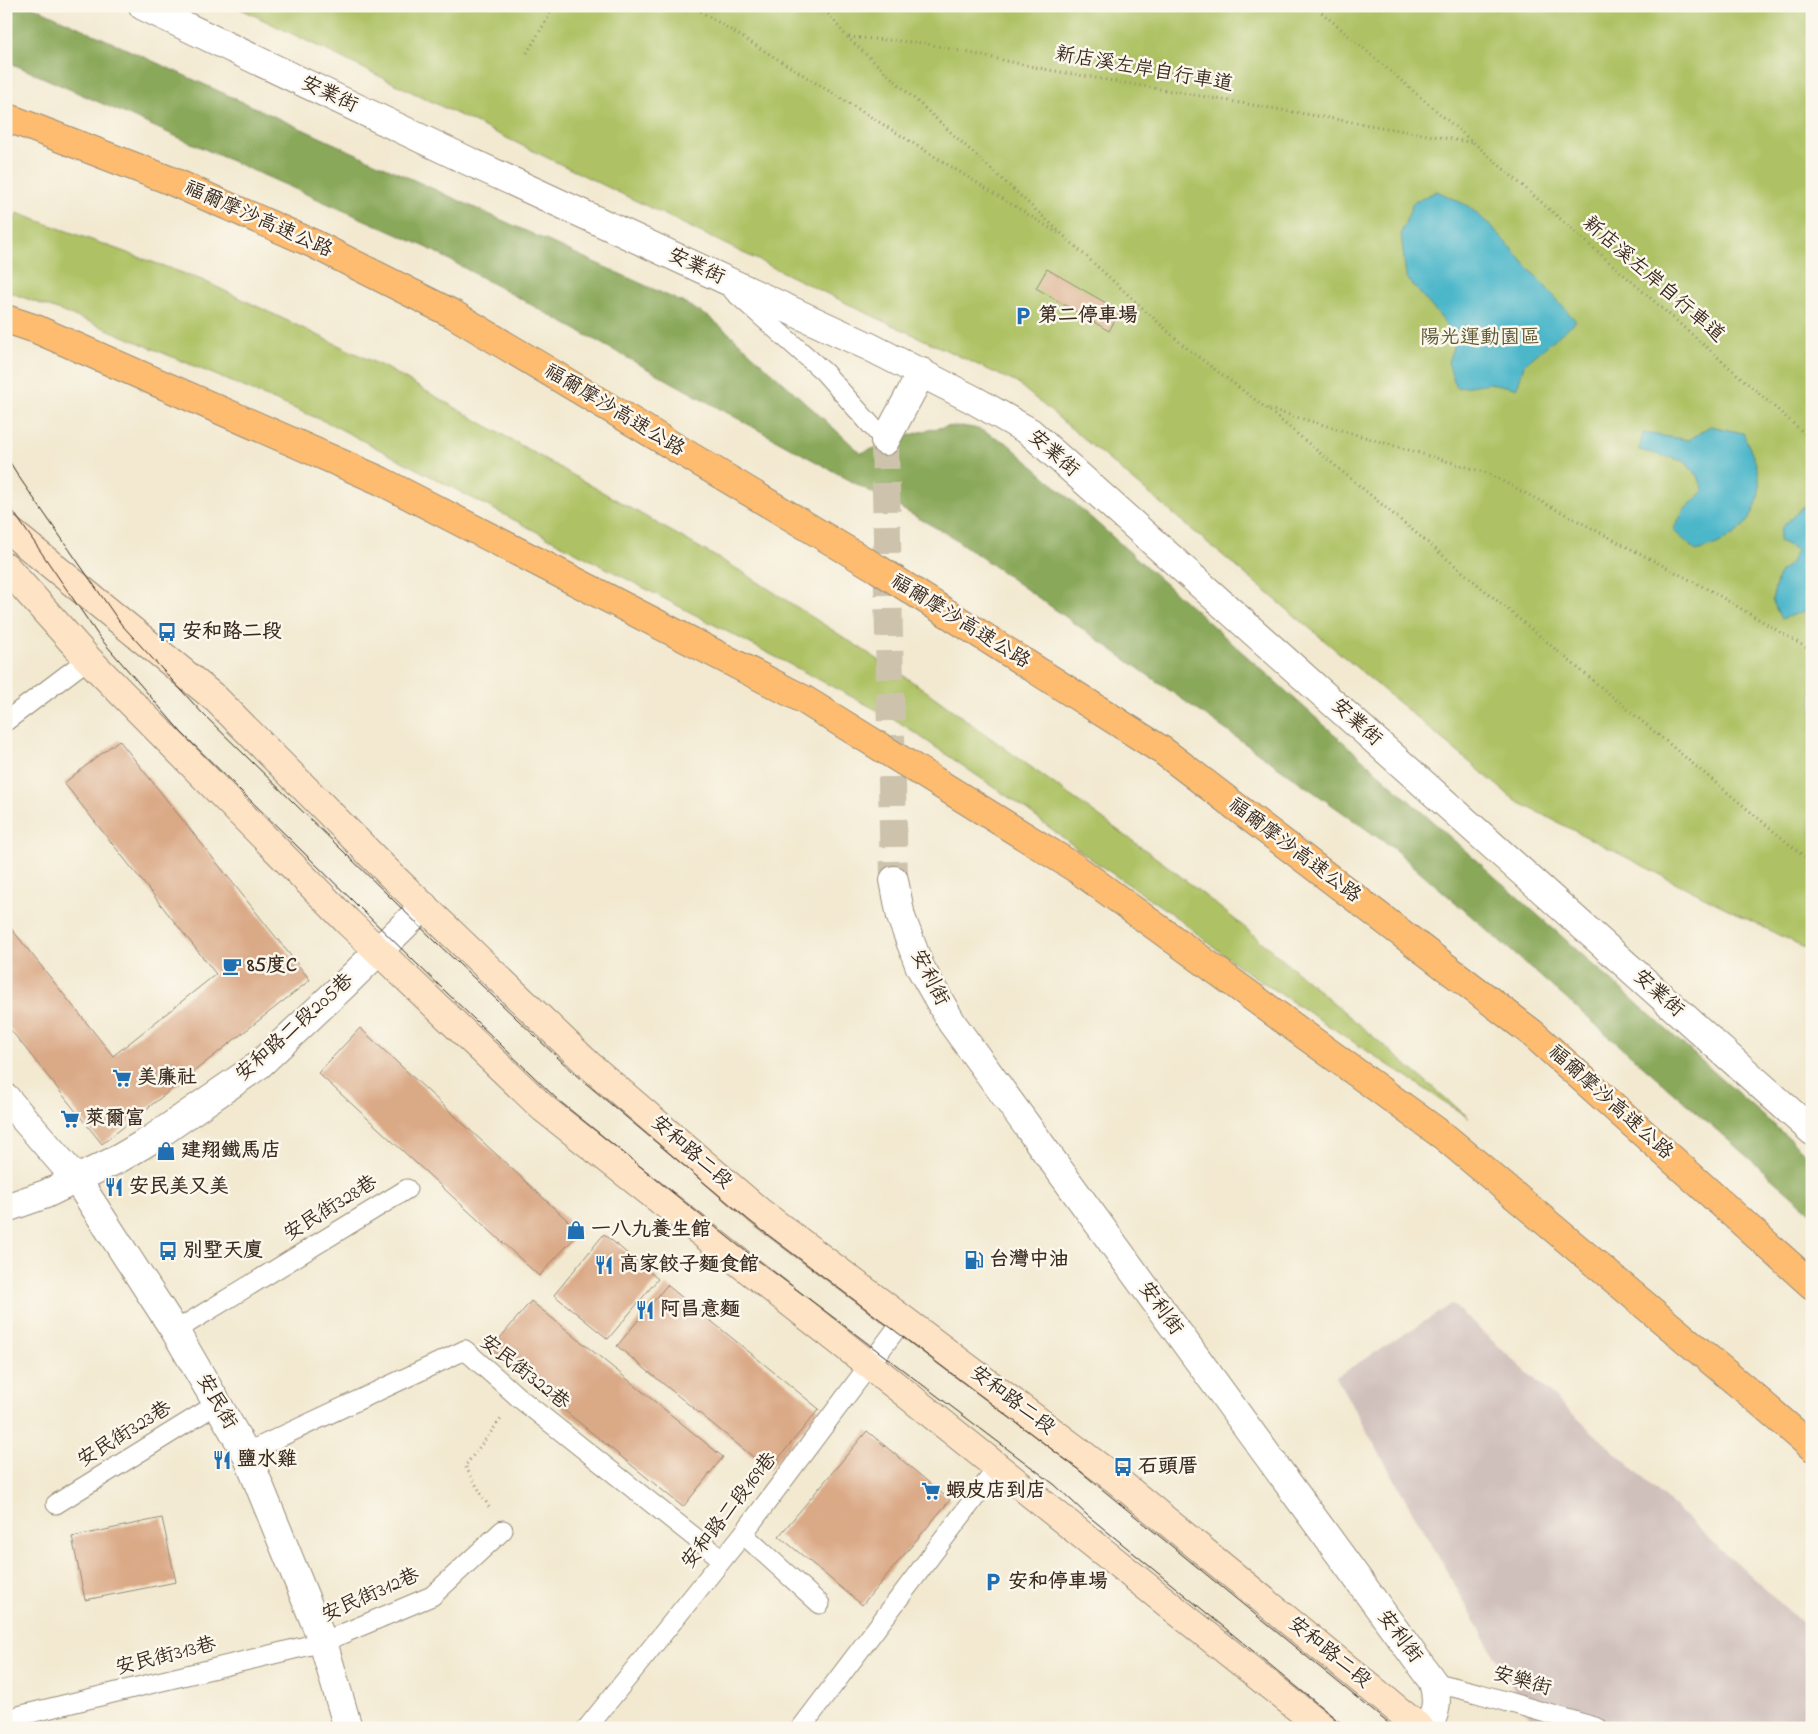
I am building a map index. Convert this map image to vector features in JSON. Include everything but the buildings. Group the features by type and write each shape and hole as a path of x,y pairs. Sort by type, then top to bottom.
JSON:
{"highway":[{"name":"福爾摩沙高速公路","path":"17,122 170,180 314,244 453,314 878,569 1163,750 1532,1033 1812,1285"},
{"path":"6,319 36,329 381,481 803,699 1069,864 1446,1138 1812,1447"}],"main road":[{"name":"安和路二段","path":"6,528 216,699 424,906 588,1064 745,1200 1114,1478 1420,1728"},
{"path":"6,567 88,659 378,951 543,1108 998,1467 1322,1728"}],"street":[{"name":"安業街","path":"142,6 922,372 1030,432 1812,1131"},
{"path":"885,441 922,372"},
{"name":"安利街","path":"894,880 901,917 920,967 952,1023 1433,1682 1437,1696 1437,1706 1427,1728"},
{"name":"安和路二段205巷","path":"77,1180 152,1139 259,1065 424,906"},
{"name":"安民街","path":"6,1098 77,1180 176,1331 246,1453 323,1642 348,1728"},
{"path":"6,1208 77,1180"}],"lane":[{"path":"719,278 824,372 885,441"},
{"path":"6,721 88,659"},
{"name":"安民街328巷","path":"176,1331 408,1189"},
{"name":"安和路二段169巷","path":"587,1728 743,1534 903,1320"},
{"name":"安民街322巷","path":"246,1453 465,1350 518,1397 722,1559"},
{"name":"安民街323巷","path":"56,1504 217,1404"},
{"path":"801,1728 998,1467"},
{"name":"安民街312巷","path":"323,1642 432,1596 503,1530"},
{"path":"743,1534 820,1604"},
{"name":"安民街313巷","path":"18,1716 323,1642"},
{"name":"安樂街","path":"1433,1682 1598,1728"}],"path":[{"path":"527,53 555,6"},
{"path":"692,6 1065,238"},
{"path":"822,6 848,37 1184,346 1266,408 1812,863"},
{"name":"新店溪左岸自行車道","path":"1314,6 1474,143 1812,440"},
{"name":"新店溪左岸自行車道","path":"848,37 923,43 1059,71 1474,143"},
{"path":"1266,408 1487,473 1713,592 1812,651"},
{"path":"503,1530 465,1466 518,1397"}],"shaded area":[{"path":"1452,1304 1812,1632 1812,1728 1536,1728 1336,1377"}],"green space":[{"path":"6,6 32,6 686,304 709,317 731,335 861,453 917,433 932,429 960,426 974,428 1007,443 1812,1159 1812,1213 1393,848 951,536 428,248 6,61"},
{"name":"陽光運動園區","path":"235,6 1812,6 1812,952 1516,801 1017,383 875,317"},
{"path":"17,213 202,280 384,367 744,573 919,686 1170,868 1243,926 1469,1118 1241,968 1172,914 1091,859 1020,805 896,720 331,424 90,322 6,291 6,236"}],"water":[{"path":"1437,191 1468,206 1492,227 1576,321 1524,365 1517,388 1489,383 1456,388 1448,362 1455,342 1442,319 1406,277 1401,233 1413,203"},
{"path":"1710,426 1743,433 1758,471 1758,496 1752,514 1741,529 1722,542 1696,551 1673,530 1685,509 1704,491 1698,476 1684,461 1639,450 1643,433 1689,440"},
{"path":"1812,503 1812,610 1781,619 1772,600 1779,573 1790,564 1797,550 1779,541 1781,528 1805,505"}],"tunnel":[{"path":"885,441 894,880"}],"tram line":[{"path":"6,456 121,624 202,713 437,943 576,1075 751,1222 1070,1463 1394,1728"},
{"path":"6,501 100,638 181,732 558,1100 735,1243 1055,1485 1087,1515 1347,1728"}],"place":[{"name":"第二停車場","path":"1023,316"},
{"name":"安和路二段","path":"167,632"},
{"name":"85度C","path":"232,966"},
{"name":"美廉社","path":"122,1078"},
{"name":"萊爾富","path":"70,1119"},
{"name":"建翔鐵馬店","path":"166,1151"},
{"name":"安民美又美","path":"114,1187"},
{"name":"一八九養生館","path":"576,1230"},
{"name":"別墅天廈","path":"168,1251"},
{"name":"台灣中油","path":"974,1260"},
{"name":"高家餃子麵食館","path":"604,1265"},
{"name":"阿昌意麵","path":"645,1310"},
{"name":"鹽水雞","path":"222,1460"},
{"name":"石頭厝","path":"1123,1467"},
{"name":"蝦皮店到店","path":"931,1491"},
{"name":"安和停車場","path":"993,1582"}]}
